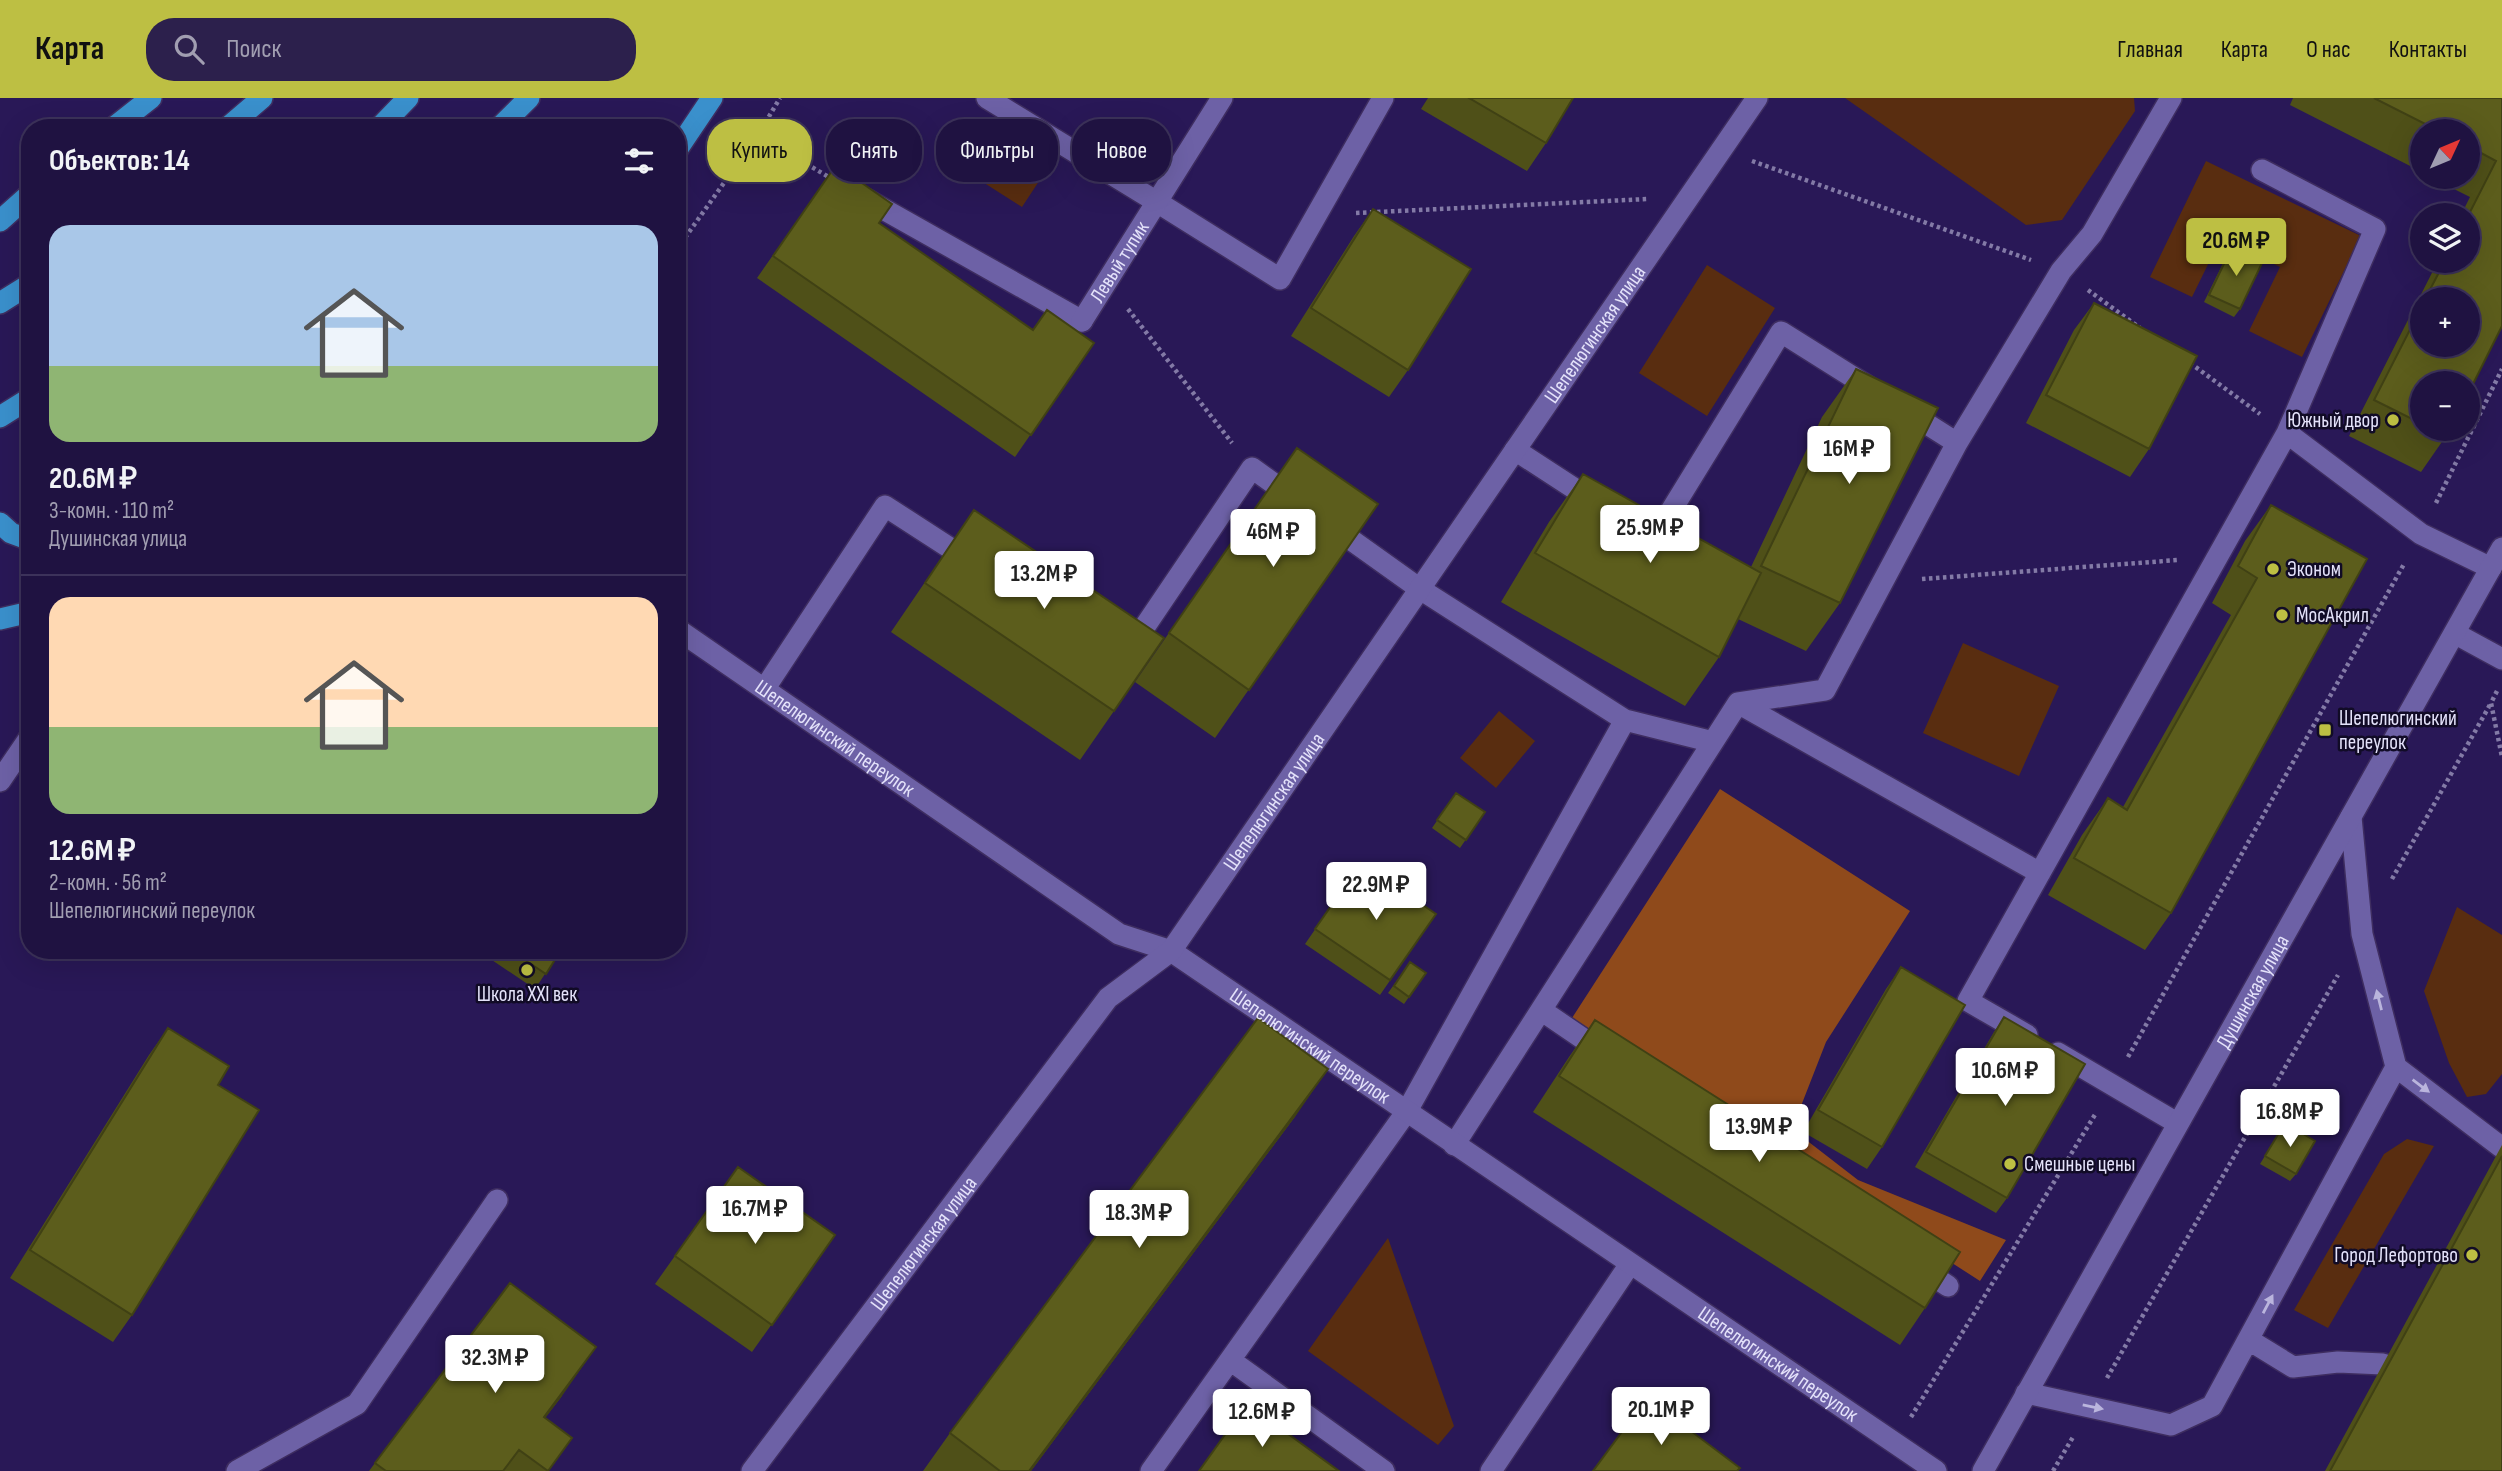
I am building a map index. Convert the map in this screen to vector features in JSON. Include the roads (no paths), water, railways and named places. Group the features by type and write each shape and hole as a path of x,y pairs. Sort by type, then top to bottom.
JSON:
{"main road":[{"path":"238,119 262,98"},
{"path":"388,119 408,98"},
{"path":"508,119 529,98"},
{"path":"686,137 712,98"},
{"path":"124,119 150,99"},
{"path":"0,221 21,202"},
{"path":"0,303 21,290"},
{"path":"0,417 21,404"},
{"path":"0,523 11,533 21,537"},
{"path":"0,619 21,614"}],"street":[{"name":"Левый тупик","path":"987,98 1157,202"},
{"name":"Левый тупик","path":"857,194 1082,321 1222,98"},
{"path":"1157,202 1280,279 1383,98"},
{"name":"Шепелюгинская улица","path":"752,1471 1108,998 1171,951 1757,98"},
{"path":"1454,1145 1738,703 1825,690 1957,443 2061,271 2092,234 2171,98"},
{"path":"2178,1123 1968,1000 2287,433 2375,229 2262,170"},
{"path":"1630,525 1653,540 1781,332 1957,443"},
{"path":"2287,433 2421,534 2491,568"},
{"path":"1515,450 1607,510"},
{"path":"1112,652 1123,660 1252,468 1420,589 1625,720 1713,742"},
{"path":"765,688 885,506 987,572"},
{"name":"Душинская улица","path":"1983,1471 2502,548"},
{"path":"2456,634 2502,659"},
{"name":"Шепелюгинский переулок","path":"686,635 1119,934 1171,951 1936,1471"},
{"path":"1738,703 2040,873"},
{"path":"1151,1471 1407,1111 1625,720"},
{"path":"0,781 21,750"},
{"path":"2351,817 2362,934 2396,1067 2501,1147"},
{"path":"1541,1010 1620,1064"},
{"path":"2026,1393 2171,1425 2212,1406 2396,1067"},
{"path":"237,1471 357,1404 497,1200"},
{"path":"1903,1255 1948,1286"},
{"path":"1490,1471 1630,1264"},
{"path":"2249,1340 2293,1367 2337,1362 2383,1364"},
{"path":"1230,1360 1384,1471"}],"place":[{"name":"Южный двор","path":"2393,420"},
{"name":"Эконом","path":"2273,569"},
{"name":"МосАкрил","path":"2282,615"},
{"name":"Шепелюгинский переулок","path":"2325,730"},
{"name":"Школа XXI век","path":"527,970"},
{"name":"Смешные цены","path":"2010,1164"},
{"name":"Город Лефортово","path":"2472,1255"}]}
